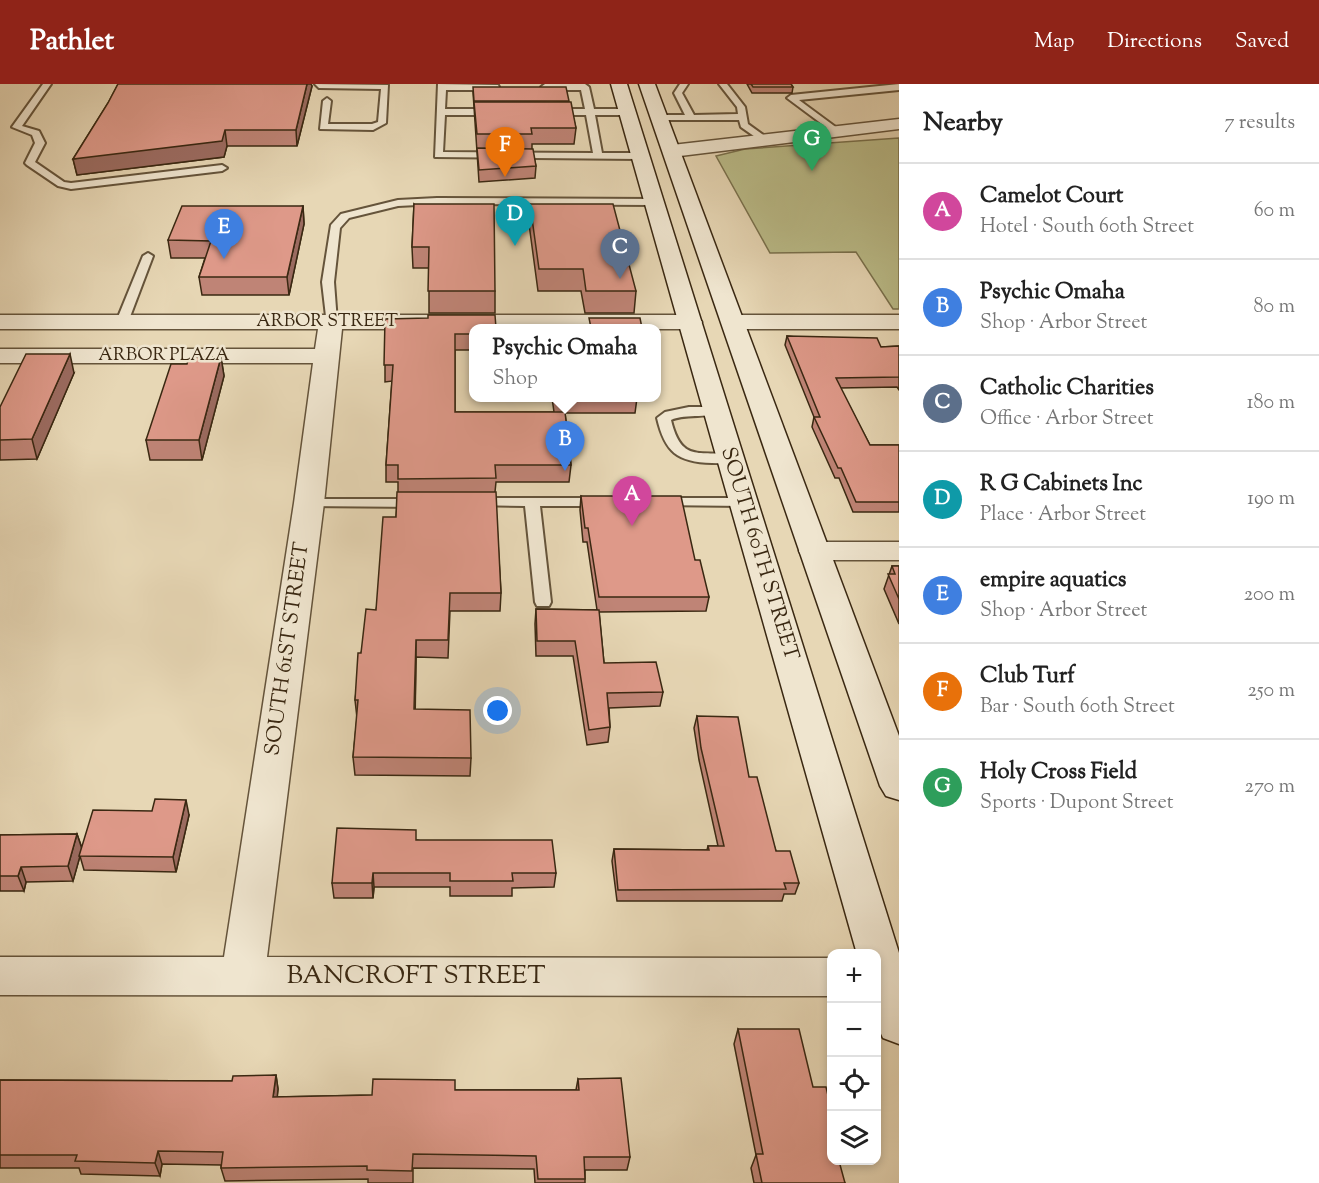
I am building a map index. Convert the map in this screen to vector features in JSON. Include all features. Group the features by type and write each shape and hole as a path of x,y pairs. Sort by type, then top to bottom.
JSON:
{"main road":[{"path":"647,84 899,786"},
{"name":"SOUTH 60TH STREET","path":"622,98 887,977 899,1024"},
{"path":"672,151 899,123"},
{"path":"664,238 682,250 701,303 719,317 734,322 899,322"},
{"name":"ARBOR STREET","path":"0,322 690,322"},
{"name":"SOUTH 61ST STREET","path":"243,975 309,503 331,322"},
{"path":"690,322 706,326 714,331 740,403 768,420"},
{"name":"ARBOR PLAZA","path":"0,356 328,356"},
{"path":"814,551 899,551"},
{"name":"BANCROFT STREET","path":"0,976 827,977"}],"lane":[{"path":"47,84 17,127 36,133 40,142 30,163 61,184 71,186 222,168"},
{"path":"684,84 678,93 691,117"},
{"path":"723,84 735,97 744,117 744,125 764,138"},
{"path":"319,85 385,87 382,123 373,127 323,127 327,101"},
{"path":"501,87 442,85 438,155 639,156"},
{"path":"537,87 585,87 598,156"},
{"path":"834,130 791,98 899,87"},
{"path":"544,112 591,112 622,98"},
{"path":"441,112 510,112"},
{"path":"661,118 744,117"},
{"path":"331,322 328,282 335,227 345,216 398,203 437,201 653,202"},
{"path":"122,322 148,256"},
{"path":"716,411 686,410 673,413 664,418 666,435 675,450 689,457 731,459"},
{"path":"309,503 438,502"},
{"path":"461,502 614,502"},
{"path":"532,502 543,602"},
{"path":"650,502 744,502"}],"green space":[{"path":"899,138 899,309 893,309 856,252 770,253 716,156 745,149"}],"building":[{"path":"118,84 307,84 296,130 225,130 222,141 73,159"},
{"path":"751,84 791,84 793,87 753,87"},
{"path":"473,87 566,87 569,101 474,101"},
{"path":"474,102 571,102 576,128 531,128 532,134 477,134"},
{"path":"477,148 533,149 536,166 479,170"},
{"path":"414,204 494,204 495,291 428,291 429,247 412,247"},
{"path":"530,204 613,204 636,291 586,291 583,269 539,269"},
{"path":"182,206 303,206 287,277 199,277 211,241 168,240"},
{"path":"428,315 495,315 496,324 469,324 469,334 455,334 455,412 565,412 571,465 495,465 496,478 398,479 398,465 386,465 393,365 384,365 385,319 428,318"},
{"path":"589,318 640,318 641,324 590,324"},
{"path":"787,336 877,338 881,347 899,346 899,377 836,378 870,445 899,445 899,502 856,502 814,417 820,417"},
{"path":"26,354 70,354 32,439 0,440 0,407"},
{"path":"189,357 221,357 199,440 146,440 171,364 187,364"},
{"path":"397,492 496,492 501,593 450,593 448,640 416,640 414,709 470,710 471,758 353,757 358,700 355,700 358,653 361,653 366,609 376,610 383,517 396,517"},
{"path":"581,496 681,496 695,560 700,560 709,597 599,597"},
{"path":"892,566 899,566 899,599 888,574 895,574"},
{"path":"536,609 599,610 604,663 656,662 663,692 607,693 610,727 589,730 575,641 537,641"},
{"path":"697,716 738,717 749,777 757,777 776,851 790,851 799,883 784,883 786,889 618,890 614,849 709,850 708,846 724,846 701,748"},
{"path":"155,799 186,800 173,857 79,856 93,810 152,811"},
{"path":"337,828 416,830 416,840 552,840 556,873 512,873 513,881 450,881 450,873 373,873 372,883 332,883"},
{"path":"77,834 68,866 21,867 18,876 0,876 0,835"},
{"path":"738,1029 799,1029 813,1087 826,1087 827,1091 827,1165 840,1165 845,1183 762,1183 756,1154 763,1154"},
{"path":"276,1075 273,1097 372,1095 373,1079 455,1080 455,1090 579,1090 578,1079 621,1078 630,1157 584,1157 585,1179 538,1179 536,1156 413,1154 412,1171 367,1170 367,1166 221,1168 223,1152 158,1151 155,1163 75,1161 77,1155 0,1155 0,1080 232,1081 233,1076"}],"place":[{"name":"Holy Cross Field","path":"812,171"},
{"name":"Club Turf","path":"505,177"},
{"name":"R G Cabinets Inc","path":"515,246"},
{"name":"empire aquatics","path":"224,259"},
{"name":"Catholic Charities","path":"620,279"},
{"name":"Psychic Omaha","path":"565,471"},
{"name":"Camelot Court","path":"632,526"}]}
